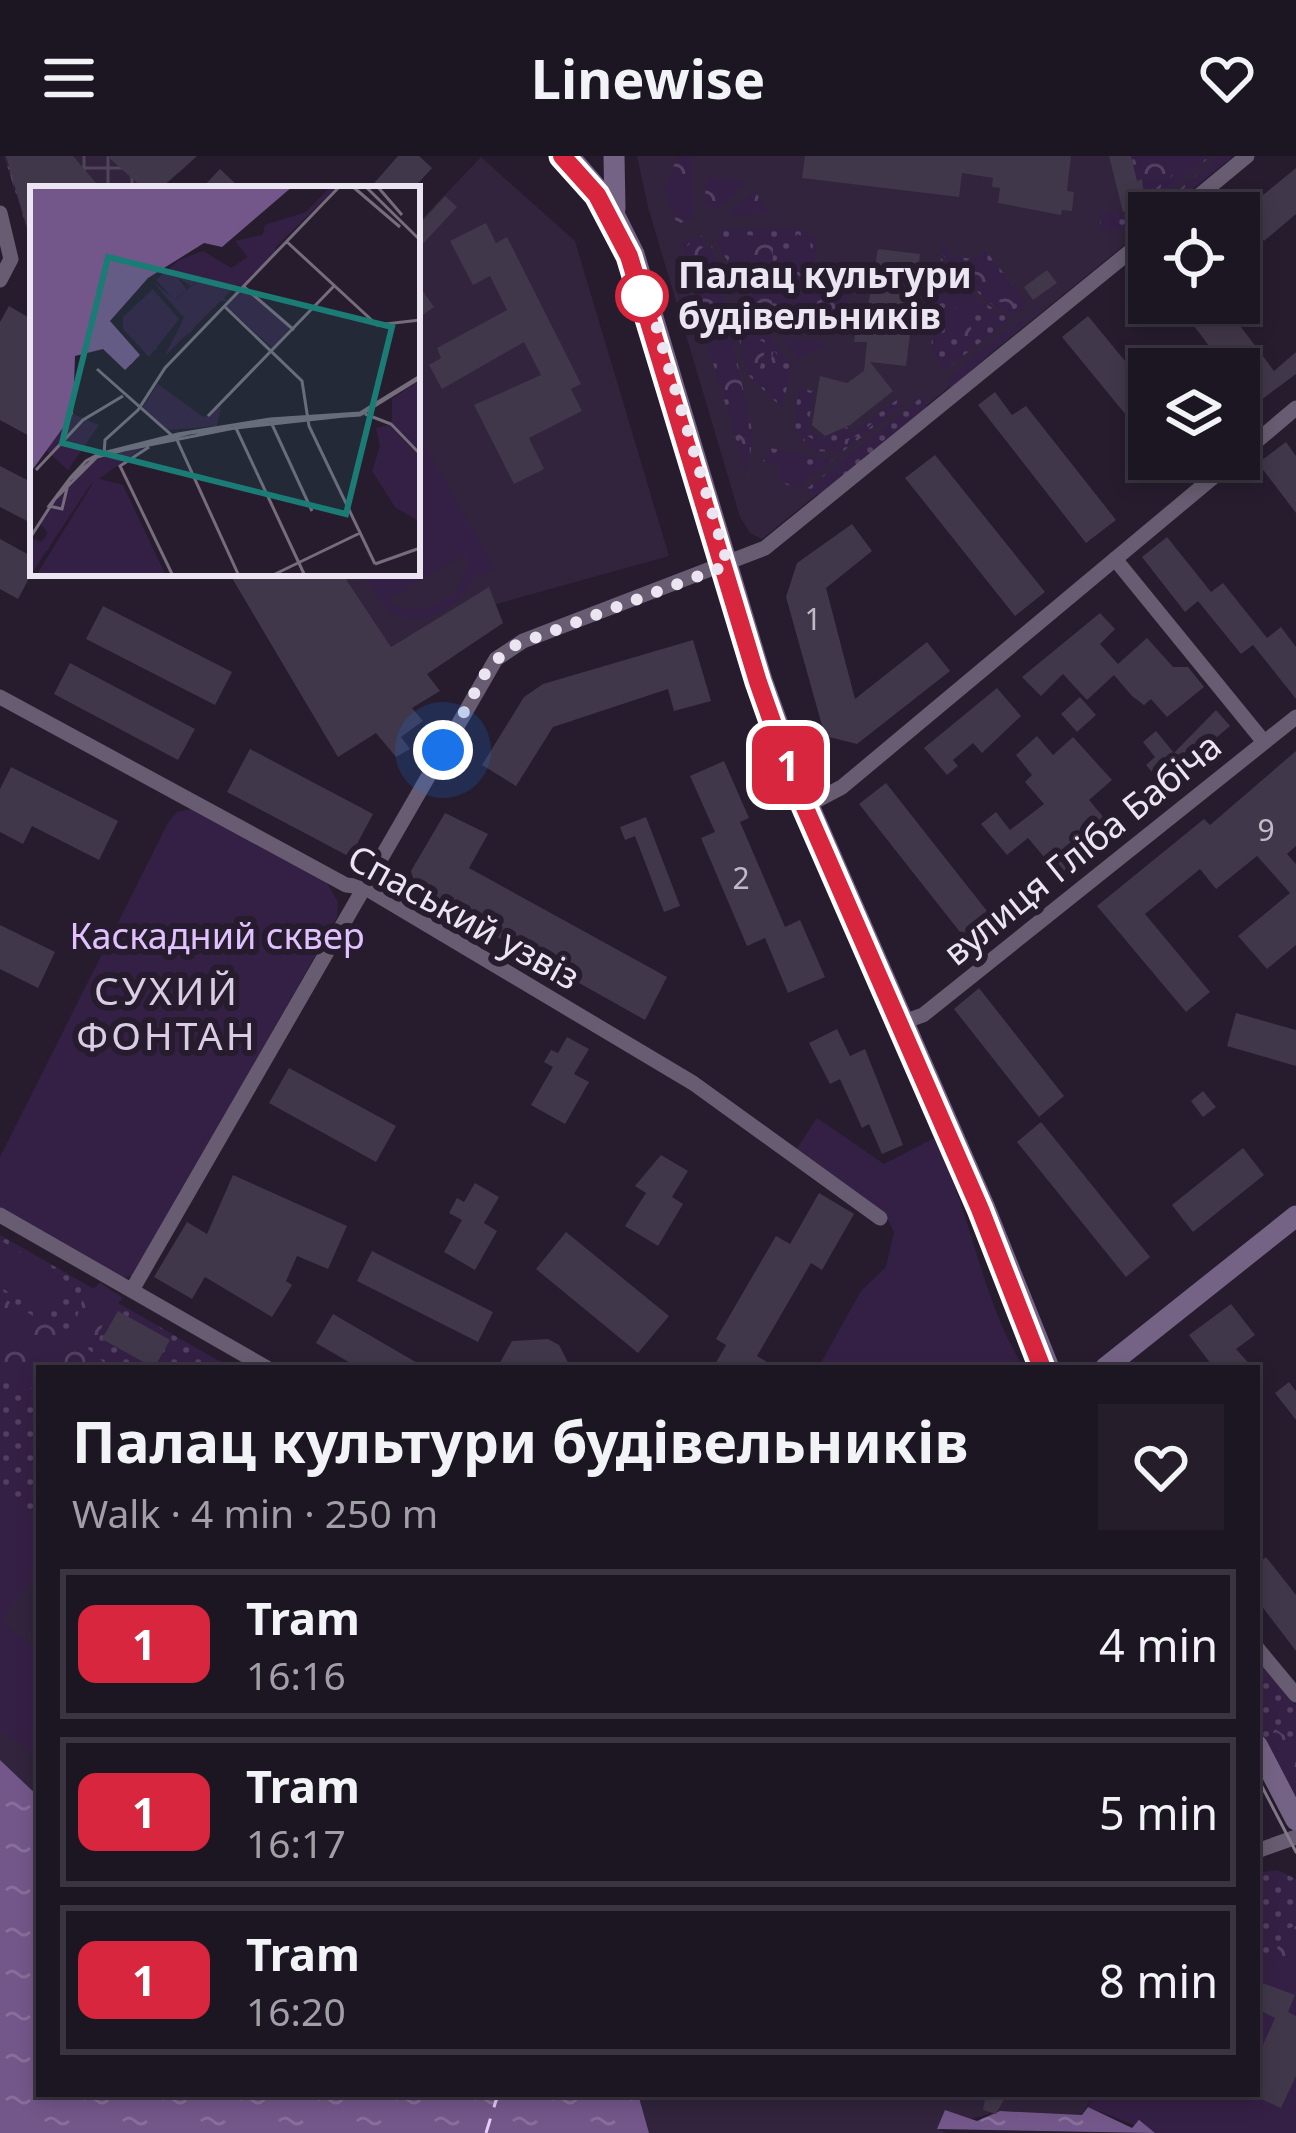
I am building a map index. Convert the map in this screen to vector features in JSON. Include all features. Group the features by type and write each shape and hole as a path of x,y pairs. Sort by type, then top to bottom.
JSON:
{"street":[{"path":"569,156 616,215 640,270 762,680 808,805 1047,1365"},
{"path":"614,156 616,215"},
{"path":"1203,192 1246,156"},
{"path":"0,214 11,260 0,280"},
{"path":"132,1290 486,672 508,648 728,565 779,538 1128,253"},
{"path":"1260,438 1296,408"},
{"path":"808,805 842,787 1209,480"},
{"path":"1115,559 1264,742"},
{"name":"Спаський узвіз","path":"0,697 346,886 364,887 692,1083 880,1218"},
{"name":"вулиця Гліба Бабіча","path":"903,1022 923,1015 1296,717"},
{"path":"0,1215 263,1365"},
{"path":"1109,1365 1296,1216"},
{"path":"1260,1652 1296,1695"},
{"path":"1260,1751 1296,1820"},
{"path":"1260,1850 1296,1837"}],"shaded area":[{"path":"4,156 197,156 163,186 30,186 30,238"},
{"path":"637,156 1233,156 1189,192 1128,192 1128,242 762,539 750,533 740,517"},
{"path":"481,157 575,241 669,556 493,605 488,588 391,647 344,576 420,576 420,221"},
{"path":"0,1356 36,1379 36,1794 0,1760"},
{"path":"639,2097 1092,2097 1082,2115 1000,2111 938,2128 946,2133 649,2133"}],"green space":[{"path":"678,156 692,156 694,219 677,224 664,189"},
{"path":"1131,156 1211,156 1167,192 1143,192 1142,180 1137,180"},
{"path":"1133,156 1196,156 1151,192"},
{"path":"1220,156 1233,156 1189,192 1176,192"},
{"path":"706,178 748,181 717,210 705,203"},
{"path":"754,191 773,214 725,216"},
{"path":"1101,212 1128,215 1128,225 1100,232"},
{"path":"802,228 817,239 815,264 850,267 844,321 830,325 765,318 716,243 722,229"},
{"path":"741,234 773,238 772,314 761,309 722,243"},
{"path":"797,234 809,239 815,267 841,274 845,292 840,313 827,322 790,315 784,302 782,272"},
{"path":"702,236 705,247 712,246 726,312 699,309 679,242"},
{"path":"693,240 709,252 720,309 702,307 698,301 684,250"},
{"path":"942,245 948,245 948,256 974,259 985,250 1028,304 1013,316 986,301 941,253"},
{"path":"984,255 1016,300 1012,309 982,291 961,266"},
{"path":"941,258 976,298 1010,319 945,370 931,348"},
{"path":"943,270 976,303 967,319 975,338 969,347 949,326 935,337 939,316 955,311 955,301 941,292"},
{"path":"1052,299 952,387 946,387 975,354"},
{"path":"702,326 730,328 753,435 747,476"},
{"path":"737,328 766,331 792,365 782,408 746,373"},
{"path":"716,330 733,354 744,393 748,465 707,331"},
{"path":"745,332 767,344 757,377 746,364"},
{"path":"781,337 819,341 825,347 797,359"},
{"path":"774,350 783,365 779,401 763,384"},
{"path":"798,386 814,392 808,427 822,440 847,427 853,433 898,399 902,406 842,452 814,451 795,432"},
{"path":"924,395 926,409 820,495 804,491"},
{"path":"893,409 840,451 815,449 803,440 806,435 819,443 852,438"},
{"path":"420,437 495,568 480,577 476,571 452,605 430,617 389,612 363,576 420,576","holes":["467,553 463,578 449,596 428,607 402,609 388,599"]},
{"path":"770,448 833,460 796,489 777,480 780,465 763,461"},
{"path":"782,453 798,457 811,476 789,480 776,458"},
{"name":"Каскадний сквер","path":"197,808 326,881 338,902 337,917 140,1266 132,1276 121,1278 0,1208 0,1157 169,821 177,812"},
{"path":"817,1118 884,1164 934,1138 997,1313 1022,1365 820,1365 861,1291 886,1267 894,1232 886,1216 796,1150"},
{"path":"0,1235 226,1365 36,1365 36,1524 0,1496"},
{"path":"0,1240 65,1280 44,1314 0,1287"},
{"path":"100,1283 123,1298 104,1317 99,1340 87,1348 107,1365 36,1365 36,1387 25,1390 0,1361 0,1296 70,1338 83,1298"},
{"path":"0,1496 36,1524 36,1574 1,1621 31,1644 36,1638 36,1756 0,1731"},
{"path":"1260,1661 1296,1705 1296,1802 1260,1732"},
{"path":"1275,1729 1296,1743 1296,1802 1266,1744"},
{"path":"1277,1870 1296,1879 1296,1972 1260,1955 1260,1873"},
{"path":"1296,1926 1296,1972 1271,1961 1286,1929"},
{"path":"1260,1955 1296,1972 1296,2133 1155,2133 1088,2107 1093,2097 1260,2097"}],"water":[{"path":"0,1760 36,1794 36,2097 639,2097 649,2133 0,2133"},
{"path":"1088,2107 1132,2128 1139,2120 1155,2133 937,2129 945,2110 977,2121 1000,2111 1082,2115"}],"building":[{"path":"6,156 73,156 98,186 30,186 29,234"},
{"path":"107,156 197,156 163,186 141,186"},
{"path":"398,156 419,156 432,168 416,186 372,186"},
{"path":"805,156 1071,156 1067,191 1074,192 1072,211 1062,210 1061,215 998,203 1000,188 992,187 993,178 962,173 959,197 802,178"},
{"path":"1109,156 1131,156 1137,181 1142,179 1143,192 1128,192 1128,211 1123,212"},
{"path":"1296,168 1296,214 1264,241 1260,197"},
{"path":"220,169 238,186 204,186"},
{"path":"445,196 457,207 420,247 420,224"},
{"path":"486,223 496,243 507,237 581,384 571,389 582,411 529,438 544,469 514,484 474,405 541,375 524,342 442,389 429,365 441,358 437,348 507,310 490,276 473,285 450,241"},
{"path":"878,249 920,254 906,366 870,362 893,391 850,425 825,436 812,425 820,376 847,383 864,371 867,342 854,342 856,326 864,329"},
{"path":"1047,270 1057,283 1033,300 1024,287"},
{"path":"420,287 434,307 420,317"},
{"path":"9,306 30,318 30,436 0,420 0,322"},
{"path":"1088,316 1128,365 1128,417 1062,337"},
{"path":"1193,324 1239,324 1257,348 1210,348"},
{"path":"1260,352 1274,371 1296,352 1296,374 1260,401"},
{"path":"995,392 1012,415 1026,406 1116,520 1086,543 978,405"},
{"path":"1286,442 1296,456 1296,513 1260,466"},
{"path":"935,455 1045,592 1015,616 905,478"},
{"path":"0,466 30,481 30,522 0,507"},
{"path":"852,524 872,551 826,588 855,699 927,642 950,671 857,744 825,736 786,597 797,563"},
{"path":"1167,537 1211,592 1223,583 1267,638 1281,627 1296,647 1296,699 1253,645 1241,654 1198,601 1185,612 1142,557"},
{"path":"0,539 30,555 30,576 18,599 0,589"},
{"path":"231,576 344,576 391,647 489,587 503,623 427,674 440,691 412,708 423,721 401,737 410,749 396,757 376,733 338,757"},
{"path":"103,606 232,672 215,705 86,639"},
{"path":"1100,613 1115,629 1100,644 1118,664 1147,638 1173,667 1188,667 1204,687 1167,717 1151,699 1144,705 1132,696 1114,675 1087,700 1063,674 1041,696 1022,677"},
{"path":"693,640 711,701 674,711 668,689 553,727 516,786 482,765 524,697 543,684"},
{"path":"70,663 195,729 178,760 54,694"},
{"path":"997,688 1021,716 982,753 973,743 953,760 958,766 947,775 924,748"},
{"path":"1080,697 1096,715 1077,732 1061,714"},
{"path":"1216,710 1230,726 1162,784 1146,765 1155,757 1143,742 1156,731 1174,753"},
{"path":"1037,736 1053,755 1073,737 1112,780 1089,800 1115,831 1060,876 1028,838 1007,855 981,824 996,812 1010,830 1044,804 1025,782 1032,775 1016,755"},
{"path":"250,749 373,814 350,857 227,792"},
{"path":"1296,751 1296,846 1287,854 1296,864 1296,945 1267,969 1238,936 1290,893 1257,856 1216,889 1200,869 1145,914 1210,992 1186,1012 1097,906 1204,819 1210,825"},
{"path":"724,761 749,818 740,822 785,927 800,920 825,977 788,993 765,938 747,946 701,838 715,832 690,776"},
{"path":"11,767 118,821 99,860 32,826 23,844 0,832 0,789"},
{"path":"886,783 998,925 971,946 859,804"},
{"path":"445,813 488,834 469,868 667,977 645,1020 417,892 411,871"},
{"path":"646,817 680,906 664,912 635,836 625,840 620,827"},
{"path":"0,925 55,952 38,988 0,969"},
{"path":"979,988 1064,1096 1039,1117 954,1009"},
{"path":"1236,1013 1296,1030 1296,1066 1227,1046"},
{"path":"837,1029 850,1056 865,1049 903,1145 882,1154 869,1124 862,1128 840,1079 830,1084 809,1043"},
{"path":"567,1037 589,1049 574,1074 589,1082 565,1124 531,1105 553,1067 544,1062 551,1050 558,1053"},
{"path":"289,1068 396,1126 376,1162 269,1103"},
{"path":"1203,1091 1216,1107 1203,1117 1191,1101"},
{"path":"1041,1122 1150,1257 1126,1277 1017,1142"},
{"path":"1243,1148 1264,1175 1193,1232 1172,1205"},
{"path":"661,1155 688,1171 672,1197 683,1204 658,1246 625,1226 646,1193 635,1186"},
{"path":"233,1175 347,1226 328,1269 297,1256 286,1281 292,1285 272,1317 205,1277 192,1299 154,1277 187,1222 207,1234"},
{"path":"475,1183 499,1197 484,1223 497,1231 475,1270 444,1252 462,1220 449,1213 457,1198 464,1202"},
{"path":"819,1193 854,1214 822,1270 811,1263 757,1356 772,1365 715,1365 726,1345 716,1339 776,1236 790,1244"},
{"path":"566,1232 669,1316 638,1353 536,1269"},
{"path":"372,1251 493,1312 478,1342 357,1281"},
{"path":"1231,1304 1255,1335 1236,1349 1250,1365 1212,1365 1189,1335"},
{"path":"118,1311 170,1340 156,1365 149,1365 102,1339"},
{"path":"333,1314 421,1365 354,1365 316,1343"},
{"path":"548,1339 559,1345 569,1365 499,1365 512,1341"},
{"path":"1289,1382 1296,1391 1296,1420 1275,1393"},
{"path":"1266,1557 1296,1595 1296,1651 1260,1604 1260,1562"},
{"path":"1260,1982 1295,1995 1288,2012 1296,2016 1296,2076 1281,2108 1257,2097 1260,2051 1275,2018 1260,2010"},
{"path":"985,2097 1005,2097 996,2114 983,2110"}],"ferry route":[{"path":"486,2133 497,2097"}],"tram line":[{"path":"562,156 597,195 625,245 757,682 792,778 981,1209 1041,1365"},
{"name":"1","path":"562,156 597,195 629,256 758,682 792,778 980,1209 1041,1365"},
{"path":"1260,1783 1296,1852"}],"place":[{"name":"Палац культури будівельників","path":"642,296"}],"district":[{"name":"СУХИЙ ФОНТАН","path":"167,1014"}],"route":[{"path":"443,750 486,672 508,648 728,565 645,288 642,296"}]}
